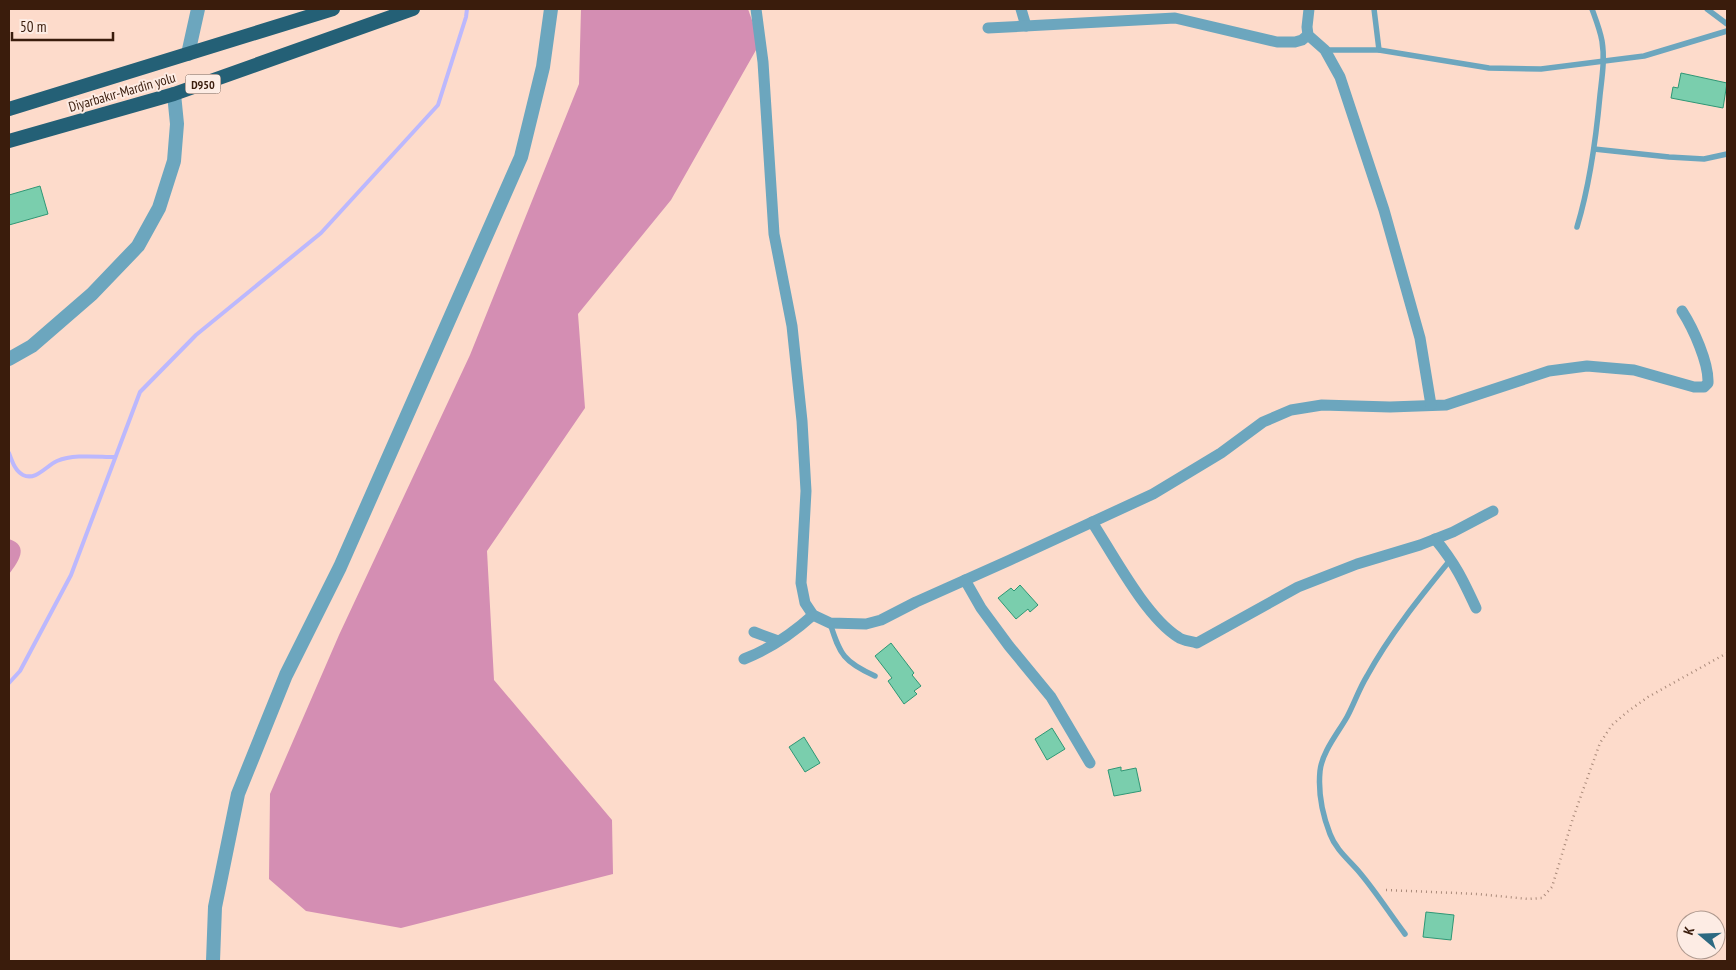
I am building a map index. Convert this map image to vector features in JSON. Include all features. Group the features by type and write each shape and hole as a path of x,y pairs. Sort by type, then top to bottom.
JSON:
{"highway":[{"name":"Diyarbakır-Mardin yolu","path":"9,109 333,9"},
{"name":"Diyarbakır-Mardin yolu","path":"9,141 174,94 413,9"}],"street":[{"path":"188,54 198,9"},
{"path":"213,961 215,907 238,794 286,675 340,568 521,156 543,67 551,9"},
{"path":"756,9 763,62 774,234 792,326 802,421 806,491 801,583 805,603 813,615 830,623 866,624 880,620 1153,494 1221,453 1263,422 1291,410 1322,405 1390,407 1446,404 1549,371 1587,366 1634,370 1704,387 1708,383 1709,374 1692,327 1682,311"},
{"path":"1021,9 1026,26"},
{"path":"1309,9 1308,35 1325,50 1340,78 1384,210 1420,338 1430,405"},
{"path":"988,28 1174,13 1277,42 1295,42 1302,40 1308,35"},
{"path":"9,359 32,346 92,294 138,246 159,208 174,161 177,124 174,94"},
{"path":"1092,522 1141,598 1162,625 1180,639 1197,643 1298,587 1357,564 1420,545 1477,521 1493,511"},
{"path":"1435,539 1461,575 1476,608"},
{"path":"965,580 981,608 1051,697 1090,763"},
{"path":"744,659 757,654 796,630 813,615"},
{"path":"754,632 778,641"}],"lane":[{"path":"1374,9 1379,50"},
{"path":"1577,227 1585,199 1594,148 1603,62 1602,43 1598,24 1592,9"},
{"path":"1707,9 1727,24"},
{"path":"1325,50 1379,50 1489,68 1541,69 1644,56 1727,31"},
{"path":"1594,148 1704,159 1727,154"},
{"path":"1405,934 1361,874 1339,851 1331,836 1324,813 1320,770 1331,743 1354,704 1366,676 1426,588 1451,559"},
{"path":"830,623 838,648 850,663 875,676"}],"path":[{"path":"1372,890 1478,894 1528,899 1542,898 1552,887 1573,818 1600,743 1612,725 1648,696 1727,653"}],"shaded area":[{"path":"581,9 748,9 760,43 671,200 578,314 585,408 487,551 494,680 612,820 613,874 401,928 306,911 269,879 270,794 339,635 470,355 579,84"},
{"path":"9,539 15,542 21,550 16,564 9,574"}],"building":[{"path":"1681,73 1727,83 1723,108 1671,98 1673,87 1678,88"},
{"path":"40,186 48,214 9,225 9,195"},
{"path":"1020,585 1038,605 1030,612 1028,609 1016,619 998,598 1011,588 1014,591"},
{"path":"891,643 914,673 912,675 921,686 914,691 917,694 904,704 888,681 892,678 875,656"},
{"path":"1052,728 1065,749 1047,760 1035,739"},
{"path":"804,737 820,763 805,772 789,747"},
{"path":"1121,767 1121,771 1136,768 1141,791 1114,796 1108,770"},
{"path":"1426,912 1454,915 1451,940 1423,937"}],"waterway":[{"path":"9,683 20,671 71,575 140,392 196,335 321,233 438,105 467,9"},
{"path":"9,453 18,471 28,476 37,475 53,463 71,457 115,457"}]}
